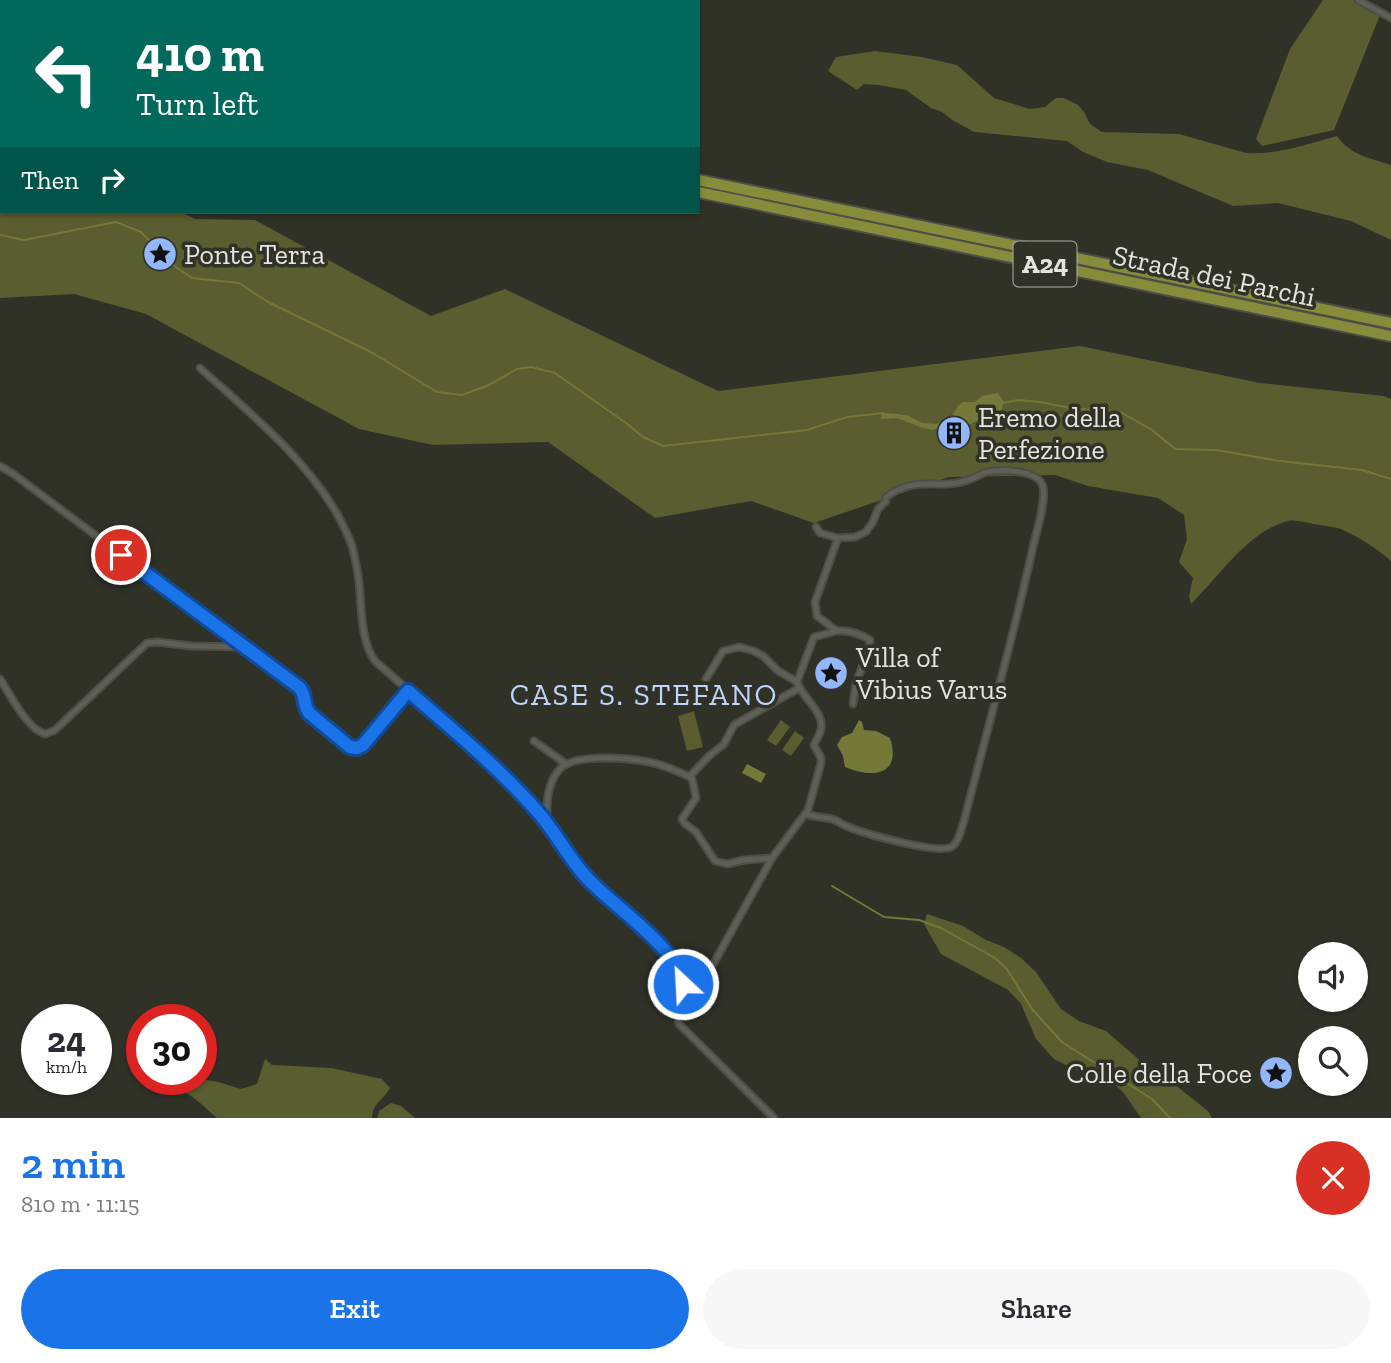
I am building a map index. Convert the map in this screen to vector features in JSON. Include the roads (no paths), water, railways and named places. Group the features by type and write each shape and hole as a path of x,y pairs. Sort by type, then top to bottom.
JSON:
{"highway":[{"name":"Strada dei Parchi","path":"700,180 1391,323"},
{"name":"Strada dei Parchi","path":"700,192 1391,336"}],"street":[{"path":"1358,0 1391,18"},
{"path":"200,368 276,437 329,500 352,547 370,653 381,667 483,756 521,794 547,822 583,874 673,958 683,981 680,1013 677,1015 682,1027 774,1118"},
{"path":"0,466 300,688 309,713 353,748 366,742 408,691"},
{"path":"805,814 835,819 844,826 925,848 945,849 956,842 1021,604 1043,488 1041,482 1030,475 998,471 983,473 959,483 922,484 897,490 886,497 864,534 855,537 838,538 825,535 817,531 816,527"},
{"path":"837,631 817,616 815,602 838,538"},
{"path":"690,776 724,744 734,726 798,685 814,637 837,631 870,640 856,682 853,704"},
{"path":"0,679 38,732 46,734 54,731 147,643 244,648"},
{"path":"680,1013 684,1013 689,1007 772,858 805,814 821,764 814,745 822,723 819,715 798,685 775,669 762,655 739,647 723,651 706,679"},
{"path":"534,741 566,764"},
{"path":"547,822 547,800 551,786 557,773 566,764 596,758 649,762 690,776 694,780 696,798 682,819 696,832 715,861 727,864 772,858"}],"waterway":[{"path":"0,235 24,240 116,222 141,232 173,265 192,278 239,283 268,302 371,352 437,392 462,395 489,385 517,369 531,367 555,373 643,437 663,446 807,430 847,417 884,413"},
{"path":"1003,403 1018,400 1122,413 1152,430 1175,449 1216,450 1280,461 1362,470 1391,479"},
{"path":"832,886 884,917 919,920 941,928 995,958 1006,968 1032,1009 1062,1042 1152,1099 1170,1118"}],"place":[{"name":"Ponte Terra","path":"160,254"},
{"name":"Eremo della Perfezione","path":"954,433"},
{"name":"Villa of Vibius Varus","path":"831,673"},
{"name":"Colle della Foce","path":"1276,1073"}],"district":[{"name":"CASE S. STEFANO","path":"644,695"}]}
